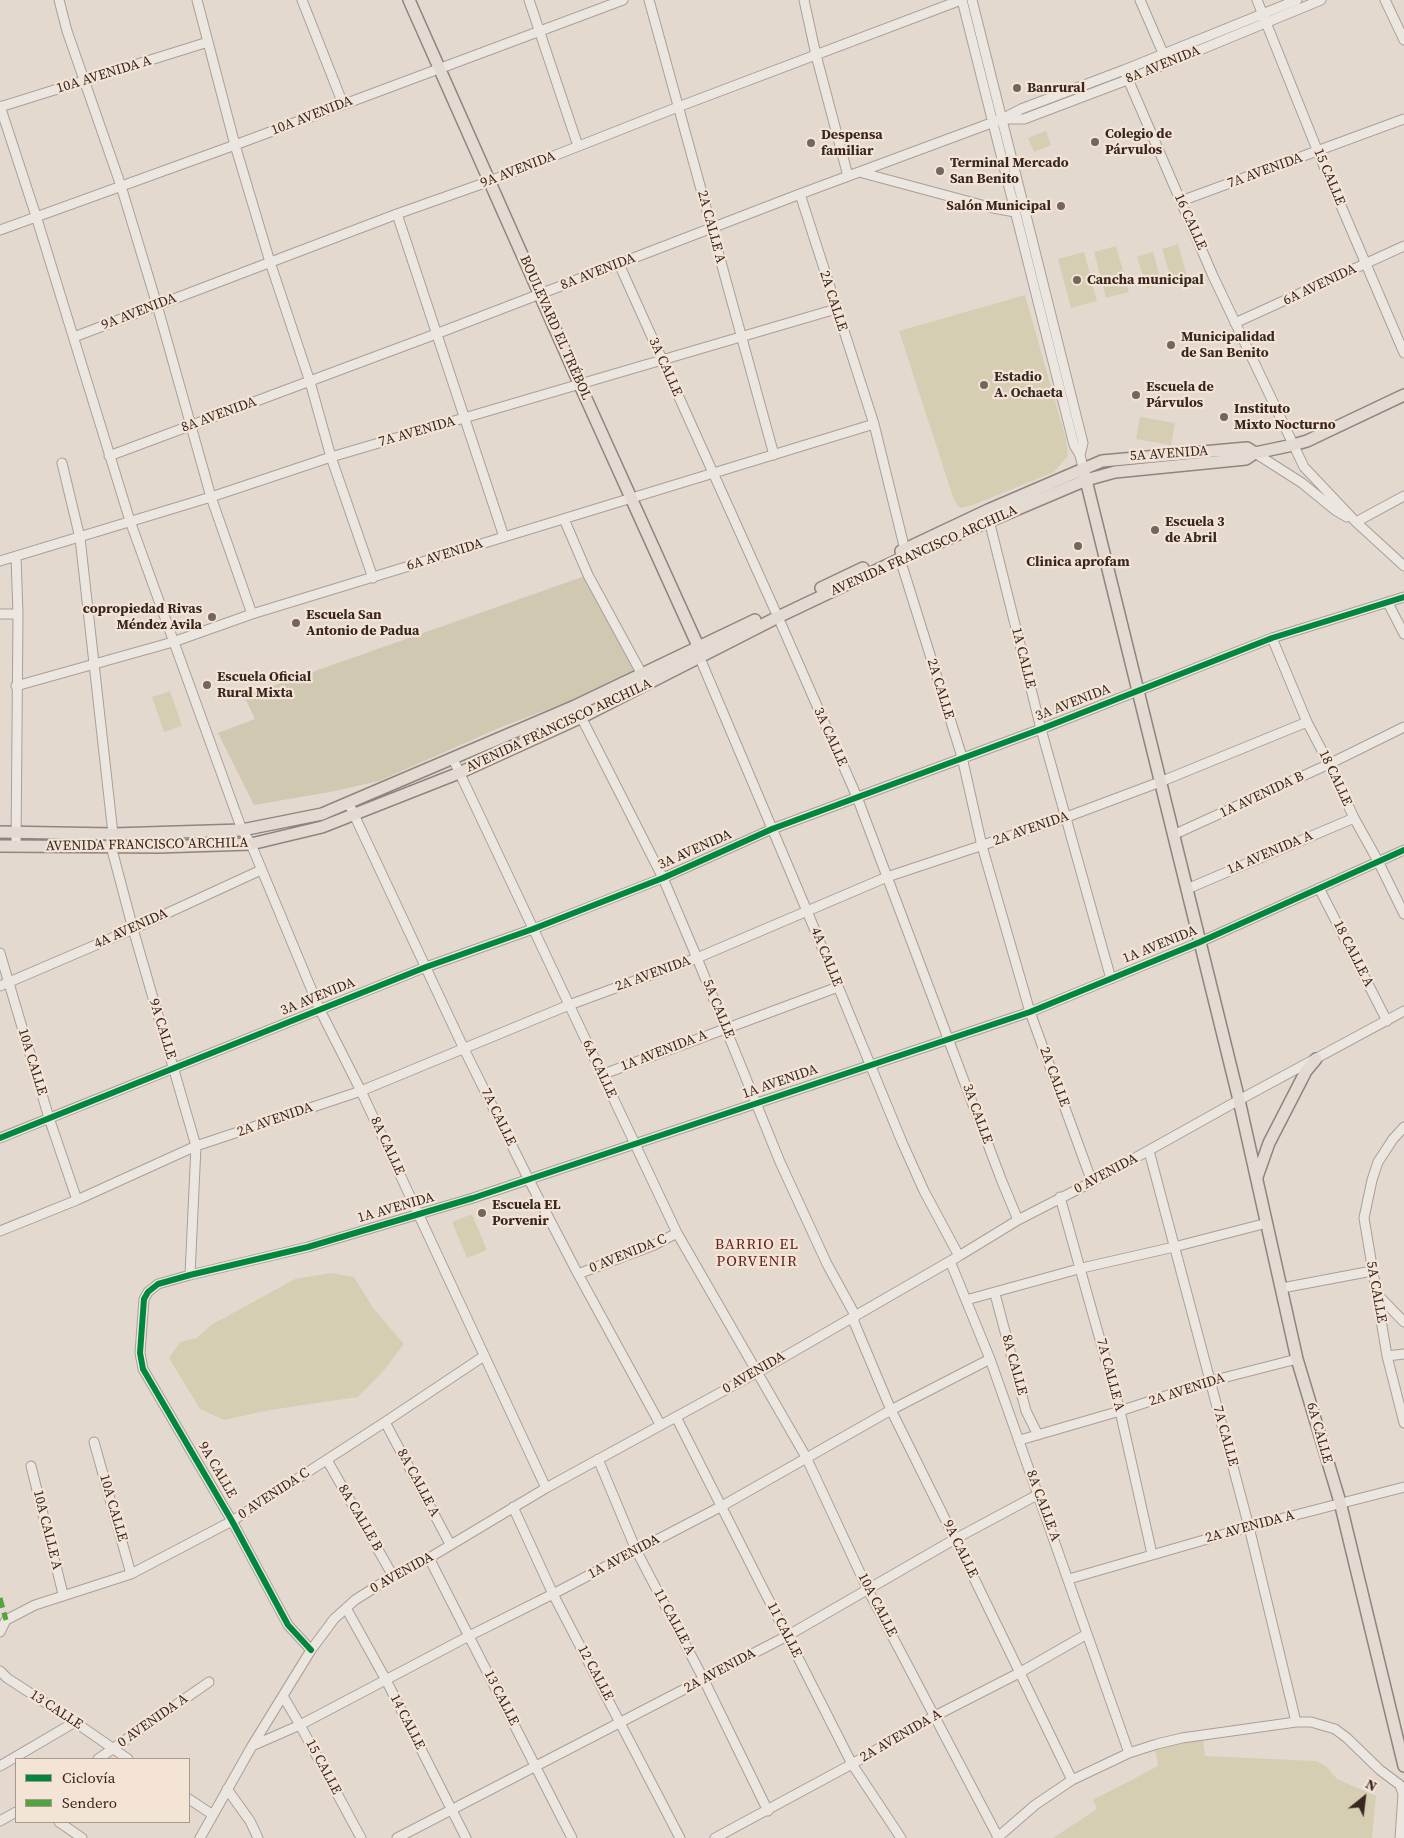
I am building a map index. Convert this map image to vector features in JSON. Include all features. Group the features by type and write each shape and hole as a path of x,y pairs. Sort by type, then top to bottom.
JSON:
{"main road":[{"name":"BOULEVARD EL TRÉBOL","path":"409,0 632,498 698,651"},
{"name":"5A AVENIDA","path":"1086,480 1115,472 1246,459 1255,453 1293,446 1404,395"},
{"name":"5A AVENIDA","path":"1083,468 1115,458 1247,448 1255,453"},
{"name":"AVENIDA FRANCISCO ARCHILA","path":"0,846 242,830 322,814 575,706 642,673 698,651 902,554 988,516 1083,468"},
{"name":"6A CALLE","path":"1083,468 1239,1100 1297,1359 1340,1502 1404,1766"},
{"name":"AVENIDA FRANCISCO ARCHILA","path":"988,516 1086,480"},
{"name":"AVENIDA FRANCISCO ARCHILA","path":"0,832 112,840 158,847 251,844 322,827 459,773 582,717 647,685 698,651"},
{"path":"1257,1178 1269,1143 1306,1071 1316,1059"}],"street":[{"path":"58,0 121,186 157,305 211,497 252,614"},
{"path":"196,0 235,145 270,262 310,382 331,457 373,578"},
{"path":"302,0 343,104"},
{"path":"529,0 578,146"},
{"name":"10A AVENIDA","path":"0,230 235,145 623,0"},
{"name":"2A CALLE A","path":"649,0 774,455"},
{"path":"804,0 816,56 848,176"},
{"path":"961,0 1074,445 1080,455 1083,468"},
{"name":"9A AVENIDA","path":"74,337 396,214 490,181 678,107 961,0"},
{"path":"972,0 1083,443 1080,455"},
{"path":"1140,0 1163,53"},
{"name":"15 CALLE","path":"1257,0 1318,152 1404,353"},
{"name":"8A AVENIDA","path":"1002,119 1024,119 1127,80 1265,18 1297,0"},
{"name":"8A AVENIDA","path":"109,456 310,382 800,194 1002,119 1021,109 1124,70 1163,53 1321,0"},
{"path":"1385,0 1404,40"},
{"path":"1395,21 1404,18"},
{"name":"10A AVENIDA A","path":"0,106 208,42"},
{"name":"16 CALLE","path":"1124,70 1235,323 1304,467 1356,522 1404,566"},
{"name":"8A CALLE","path":"0,106 74,337 130,521 172,642 242,830 251,844 320,1010 361,1091 546,1488"},
{"name":"7A AVENIDA","path":"1181,201 1404,119"},
{"path":"859,172 993,208 1015,212"},
{"name":"2A CALLE","path":"800,194 874,424 902,554 962,757 982,846 1030,1012 1092,1182"},
{"path":"396,214 504,537"},
{"name":"6A AVENIDA","path":"1235,323 1404,246"},
{"name":"3A CALLE","path":"619,264 712,474 777,614 857,797 1018,1220"},
{"name":"7A AVENIDA","path":"0,561 211,497 331,457 836,309"},
{"name":"6A AVENIDA","path":"16,686 172,642 252,614 874,424"},
{"name":"16 CALLE","path":"1255,453 1302,483 1336,510 1356,522"},
{"name":"9A CALLE","path":"62,463 80,538 112,840 133,929 196,1146 190,1275"},
{"path":"1356,522 1404,496"},
{"name":"1A CALLE","path":"988,516 1040,729 1111,979"},
{"path":"564,519 588,575 647,685"},
{"path":"16,557 18,614 16,846"},
{"name":"3A AVENIDA","path":"0,1138 426,966 533,929 663,878 772,829 1040,729 1272,638 1388,603 1404,596"},
{"path":"1388,603 1404,634"},
{"path":"0,614 18,614"},
{"name":"18 CALLE","path":"1272,638 1307,722 1404,914"},
{"name":"4A CALLE","path":"698,651 902,1142 924,1191 959,1256"},
{"name":"5A CALLE","path":"575,706 663,878 698,958 780,1162 827,1264 854,1314"},
{"name":"2A AVENIDA","path":"0,1231 77,1200 196,1146 361,1091 569,1005 698,958 887,877 1064,818 1160,782 1307,722"},
{"name":"1A AVENIDA B","path":"1174,835 1329,764 1404,727"},
{"name":"6A CALLE","path":"453,759 677,1233 758,1372"},
{"name":"7A CALLE","path":"349,804 464,1049 529,1180 660,1424"},
{"name":"1A AVENIDA A","path":"1186,889 1354,818"},
{"name":"1A AVENIDA","path":"148,1292 158,1284 308,1247 419,1215 1030,1012 1200,942 1404,850"},
{"name":"4A AVENIDA","path":"4,984 133,929 261,870"},
{"name":"18 CALLE A","path":"1319,888 1387,1020"},
{"name":"10A CALLE","path":"0,953 4,984 77,1200"},
{"name":"1A AVENIDA A","path":"601,1075 838,986"},
{"name":"0 AVENIDA","path":"200,1838 252,1746 311,1650 334,1619 355,1600 546,1488 758,1372 854,1314 959,1256 1018,1220 1092,1182 1404,1011"},
{"name":"5A CALLE","path":"1404,1127 1393,1139 1378,1162 1364,1218 1387,1356 1404,1423"},
{"name":"7A CALLE","path":"1149,1151 1249,1527 1296,1722"},
{"name":"7A CALLE A","path":"1060,1197 1082,1268 1120,1411 1152,1554"},
{"path":"966,1300 995,1294 1082,1268 1267,1223"},
{"name":"0 AVENIDA C","path":"578,1274 654,1245 677,1233"},
{"name":"8A CALLE A","path":"950,1261 990,1359 1020,1440 1129,1753"},
{"path":"1282,1288 1372,1271"},
{"name":"9A CALLE","path":"148,1292 144,1299 140,1353 143,1369 232,1521 288,1625 311,1650"},
{"path":"1376,1293 1404,1322"},
{"name":"8A CALLE","path":"995,1294 1026,1411 1038,1435"},
{"name":"9A CALLE","path":"854,1314 854,1322 891,1410 1072,1780"},
{"path":"1387,1356 1404,1354"},
{"name":"0 AVENIDA C","path":"0,1632 6,1620 35,1605 63,1594 131,1574 232,1521 484,1356"},
{"name":"1A AVENIDA","path":"252,1746 300,1725 722,1506 891,1410 990,1359"},
{"name":"2A AVENIDA","path":"1020,1440 1120,1411 1211,1381 1297,1359"},
{"name":"10A CALLE","path":"758,1372 806,1457 868,1590 998,1838"},
{"name":"11 CALLE","path":"676,1417 852,1764 901,1838"},
{"name":"8A CALLE A","path":"385,1422 450,1544"},
{"name":"10A CALLE","path":"94,1442 131,1574"},
{"name":"11 CALLE A","path":"598,1459 636,1550 704,1680 768,1810"},
{"name":"8A CALLE B","path":"327,1460 393,1576"},
{"name":"10A CALLE A","path":"31,1466 63,1594"},
{"name":"2A AVENIDA A","path":"1069,1579 1249,1527 1404,1486"},
{"name":"2A AVENIDA","path":"397,1838 787,1636 955,1539 1039,1494"},
{"name":"12 CALLE","path":"513,1507 553,1594 680,1838"},
{"name":"13 CALLE","path":"429,1558 572,1838"},
{"name":"14 CALLE","path":"346,1608 386,1680 466,1838"},
{"name":"2A AVENIDA A","path":"715,1838 1087,1634"},
{"name":"13 CALLE","path":"0,1671 6,1678 75,1722 112,1749"},
{"name":"0 AVENIDA A","path":"99,1758 209,1682"},
{"name":"15 CALLE","path":"283,1696 361,1838"},
{"path":"0,1766 75,1722"},
{"path":"998,1838 1035,1805 1072,1780 1129,1753 1182,1738 1296,1722 1311,1722 1335,1729 1380,1770 1399,1783 1403,1794 1400,1838"},
{"path":"112,1749 126,1758"},
{"path":"228,1789 250,1821 258,1838"},
{"path":"190,1800 213,1815"},
{"path":"0,1821 15,1813"},
{"path":"60,1823 82,1838"}],"shaded area":[{"path":"1046,131 1051,145 1034,152 1028,138"},
{"path":"1178,244 1187,276 1172,281 1162,249"},
{"path":"1116,246 1129,292 1106,298 1094,252"},
{"name":"Cancha municipal","path":"1084,252 1097,301 1071,308 1058,259"},
{"path":"1153,252 1162,284 1147,288 1137,257"},
{"name":"Estadio A. Ochaeta","path":"1025,295 1066,439 1068,456 1054,472 973,505 960,508 954,500 899,331"},
{"path":"1140,417 1175,423 1171,445 1136,439"},
{"path":"588,575 642,673 499,728 379,781 330,792 254,805 218,733 255,719 244,696"},
{"path":"170,691 182,726 164,732 152,697"},
{"path":"472,1214 487,1250 467,1258 452,1222"},
{"path":"331,1273 354,1277 373,1308 404,1344 385,1369 358,1397 270,1410 224,1420 200,1409 169,1358 180,1342 197,1338 211,1325 295,1279"},
{"path":"1203,1739 1205,1756 1316,1761 1326,1766 1337,1779 1376,1796 1372,1838 1053,1838 1097,1809 1093,1800 1158,1766 1155,1749"}],"marked path":[{"path":"0,1598 6,1620"}],"cycle path":[{"path":"0,1138 426,967 533,929 663,878 772,829 1041,729 1272,638 1404,597"},
{"path":"311,1650 288,1625 232,1521 143,1369 140,1353 144,1299 148,1292 158,1284 308,1247 473,1198 1030,1012 1200,942 1404,850"}],"place":[{"name":"Banrural","path":"1017,88"},
{"name":"Colegio de Párvulos","path":"1095,142"},
{"name":"Despensa familiar","path":"811,143"},
{"name":"Terminal Mercado San Benito","path":"940,171"},
{"name":"Salón Municipal","path":"1061,206"},
{"name":"Cancha municipal","path":"1077,280"},
{"name":"Municipalidad de San Benito","path":"1171,345"},
{"name":"Estadio A. Ochaeta","path":"984,385"},
{"name":"Escuela de Párvulos","path":"1136,395"},
{"name":"Instituto Mixto Nocturno","path":"1224,417"},
{"name":"Escuela 3 de Abril","path":"1155,530"},
{"name":"Clinica aprofam","path":"1078,546"},
{"name":"copropiedad Rivas Méndez Avila","path":"212,617"},
{"name":"Escuela San Antonio de Padua","path":"296,623"},
{"name":"Escuela Oficial Rural Mixta","path":"207,685"},
{"name":"Escuela EL Porvenir","path":"482,1213"}],"district":[{"name":"BARRIO EL PORVENIR","path":"757,1254"}]}
